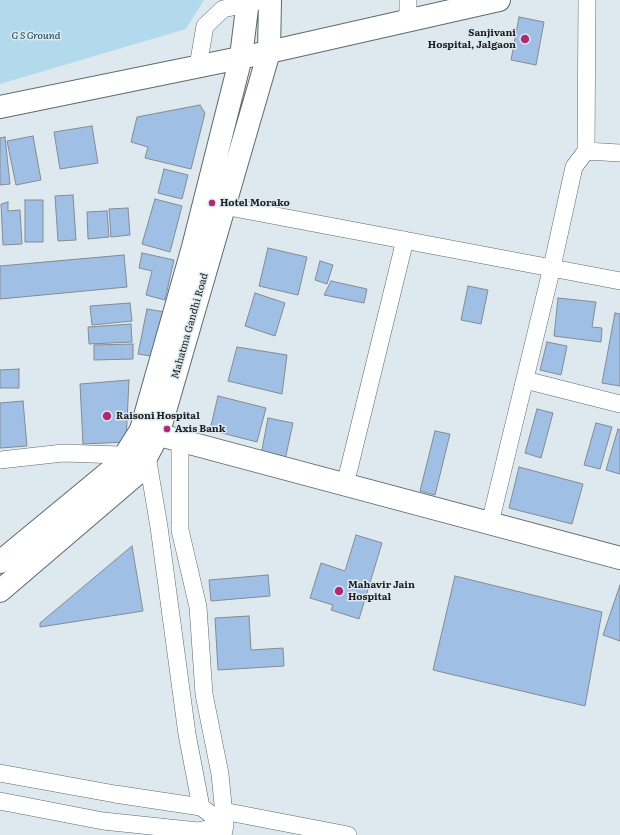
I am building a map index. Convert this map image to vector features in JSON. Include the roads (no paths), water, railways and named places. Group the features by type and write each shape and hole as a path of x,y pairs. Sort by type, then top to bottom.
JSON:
{"main road":[{"name":"Mahatma Gandhi Road","path":"0,591 138,473 147,456 150,433 214,204 269,52 270,0"},
{"path":"0,107 269,52 408,10 499,0"},
{"path":"214,204 241,57 253,1"},
{"path":"0,562 120,463 125,455 150,433 620,558"}],"street":[{"path":"490,523 552,267 574,167 586,151 588,0"},
{"path":"198,66 205,26 223,9 253,1"},
{"path":"586,151 620,153"},
{"path":"214,204 620,280"},
{"path":"345,485 405,240"},
{"path":"525,380 620,404"},
{"path":"180,441 180,530 198,607 204,694 220,774 224,824"},
{"path":"0,460 63,454 147,456 160,527 187,734 201,807"},
{"path":"0,773 115,794 201,807 224,824"},
{"path":"0,802 103,821 197,833 224,824 348,835"}],"place":[{"name":"Sanjivani Hospital, Jalgaon","path":"525,39"},
{"name":"Hotel Morako","path":"212,203"},
{"name":"Raisoni Hospital","path":"107,416"},
{"name":"Axis Bank","path":"167,429"},
{"name":"Mahavir Jain Hospital","path":"339,591"}],"park label":[{"name":"G S Ground","path":"36,36"}]}
